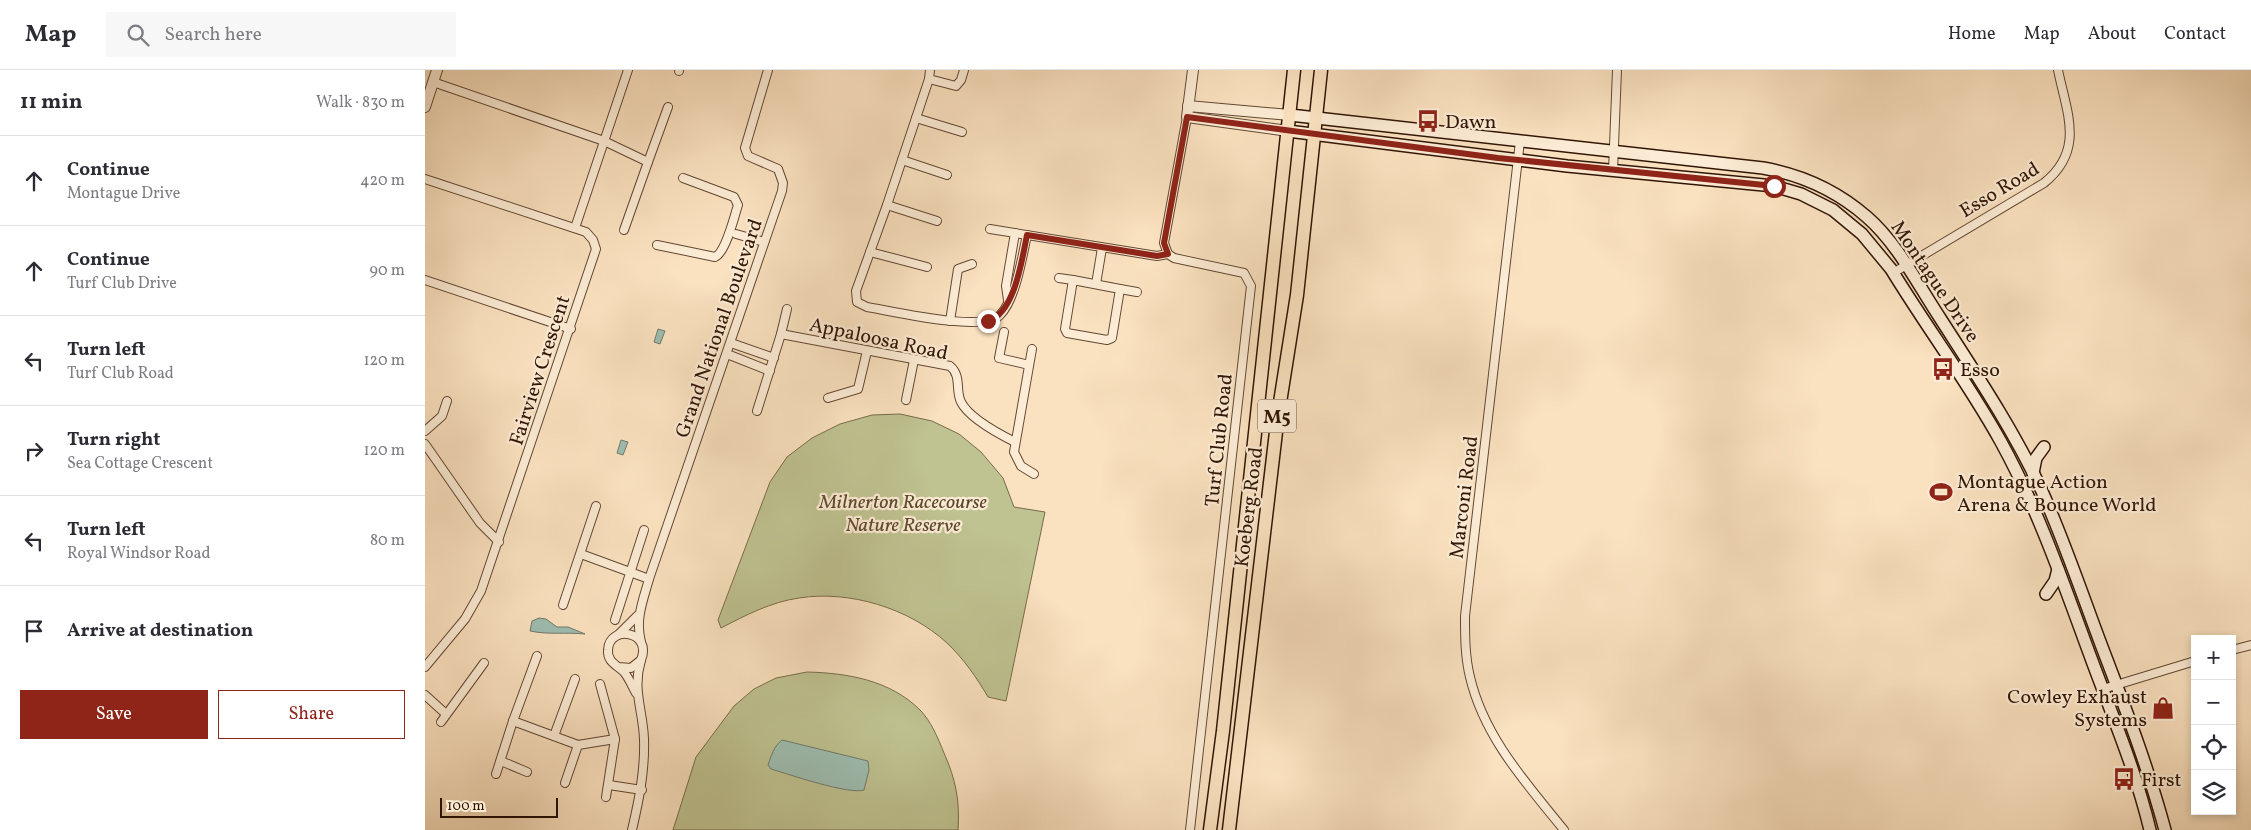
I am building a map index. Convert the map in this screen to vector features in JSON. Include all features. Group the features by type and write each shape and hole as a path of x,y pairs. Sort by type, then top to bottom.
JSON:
{"main road":[{"name":"Koeberg Road","path":"1210,830 1294,70"},
{"name":"Koeberg Road","path":"1229,830 1278,415 1297,295 1321,70"},
{"name":"Montague Drive","path":"1290,115 1763,168 1799,176 1841,195 1869,218 1886,237 1997,407 2033,473 2062,539 2142,752 2165,830"},
{"name":"Montague Drive","path":"1288,131 1518,161 1756,183 1801,194 1833,210 1852,225 1875,248 1893,273 1998,436 2041,524 2058,567 2134,775 2150,830"},
{"path":"2033,473 2036,458 2044,447"},
{"path":"2046,594 2055,582 2058,567"}],"street":[{"path":"425,107 427,92 437,70"},
{"path":"575,228 628,70"},
{"name":"Grand National Boulevard","path":"641,642 637,627 649,579 731,343 783,183 778,169 748,156 745,148 768,70"},
{"path":"931,70 887,205 856,291 857,302 867,307 951,321 994,320 1000,316 1015,286 1027,235"},
{"path":"929,79 956,86 961,80 964,70"},
{"path":"1168,254 1164,243 1187,117 1193,70"},
{"path":"1613,171 1617,70"},
{"name":"Esso Road","path":"1893,273 2044,183 2061,167 2069,147 2070,130 2058,70"},
{"path":"433,82 604,141 648,162"},
{"path":"1188,106 1290,115"},
{"path":"623,230 668,108"},
{"path":"1187,117 1288,131"},
{"path":"916,118 961,132"},
{"name":"Marconi Road","path":"1520,141 1465,616 1465,646 1469,676 1478,705 1489,729 1509,762 1564,830"},
{"path":"901,160 947,175"},
{"name":"Fairview Crescent","path":"425,178 575,228 589,234 596,249 571,329 481,591 473,608 425,666"},
{"path":"657,245 715,257 720,254 730,230 738,205 734,197 683,178"},
{"path":"887,205 937,221"},
{"name":"Turf Club Road","path":"990,229 1157,256 1168,254 1174,258 1244,273 1251,286 1190,830"},
{"path":"1008,300 1006,286 1015,233"},
{"path":"737,234 764,242"},
{"path":"1096,284 1102,248"},
{"path":"871,252 927,267"},
{"path":"951,321 958,269 972,264"},
{"path":"1059,278 1137,292"},
{"path":"425,280 571,329"},
{"path":"1073,280 1065,329 1067,333 1073,335 1107,340 1112,338 1120,289"},
{"path":"781,334 787,309"},
{"path":"1004,332 999,358 1029,365"},
{"name":"Appaloosa Road","path":"757,411 781,334 950,366 953,368 958,380 962,404 968,411 1001,435 1015,442"},
{"path":"731,343 774,358"},
{"path":"1031,349 1014,452 1021,466 1035,474"},
{"path":"828,398 858,389 867,351"},
{"path":"727,354 770,371"},
{"path":"906,400 914,360"},
{"path":"425,431 442,416 447,402"},
{"path":"425,444 480,523 499,542"},
{"path":"563,604 596,506"},
{"path":"615,620 644,530"},
{"path":"581,554 649,579"},
{"name":"Grand National Boulevard","path":"617,636 639,614"},
{"path":"632,830 642,788 643,728 637,694 637,674 643,651 641,642 636,637 629,634 617,636 612,640 608,650 611,661 628,678 637,694"},
{"path":"2236,649 2251,645"},
{"path":"496,774 537,656"},
{"path":"619,667 631,668 641,660"},
{"path":"2103,689 2116,683 2191,662"},
{"path":"441,722 484,663"},
{"path":"554,736 575,679"},
{"path":"600,684 615,739 606,797"},
{"path":"425,695 446,714"},
{"path":"513,721 578,745 615,739"},
{"path":"565,783 578,745"},
{"path":"501,761 527,772"},
{"path":"609,783 642,788"}],"green space":[{"name":"Milnerton Racecourse Nature Reserve","path":"900,414 932,421 959,434 981,452 1003,478 1014,507 1045,512 1006,701 988,697 959,655 932,631 897,611 877,604 858,599 818,596 789,600 769,606 721,628 718,620 770,482 787,457 812,438 840,424 872,415"},
{"path":"807,672 837,674 882,685 908,700 920,710 934,730 952,772 958,800 958,830 673,830 696,757 734,706 754,689 776,678"}],"shaded area":[{"path":"658,329 665,331 660,344 654,342"},
{"path":"621,440 628,442 623,455 617,453"},
{"path":"539,618 546,619 557,627 568,627 585,634 530,631 532,621"},
{"path":"782,740 868,761 869,770 864,790 856,791 832,787 771,769 768,765 770,758"}],"place":[{"name":"Dawn","path":"1428,121"},
{"name":"Esso","path":"1943,369"},
{"name":"Montague Action Arena & Bounce World","path":"1941,492"},
{"name":"Cowley Exhaust Systems","path":"2163,708"},
{"name":"First","path":"2124,779"}],"route":[{"path":"988,321 1000,316 1015,286 1027,235 1157,256 1168,254 1164,243 1187,117 1498,158 1629,173 1774,186"}]}
